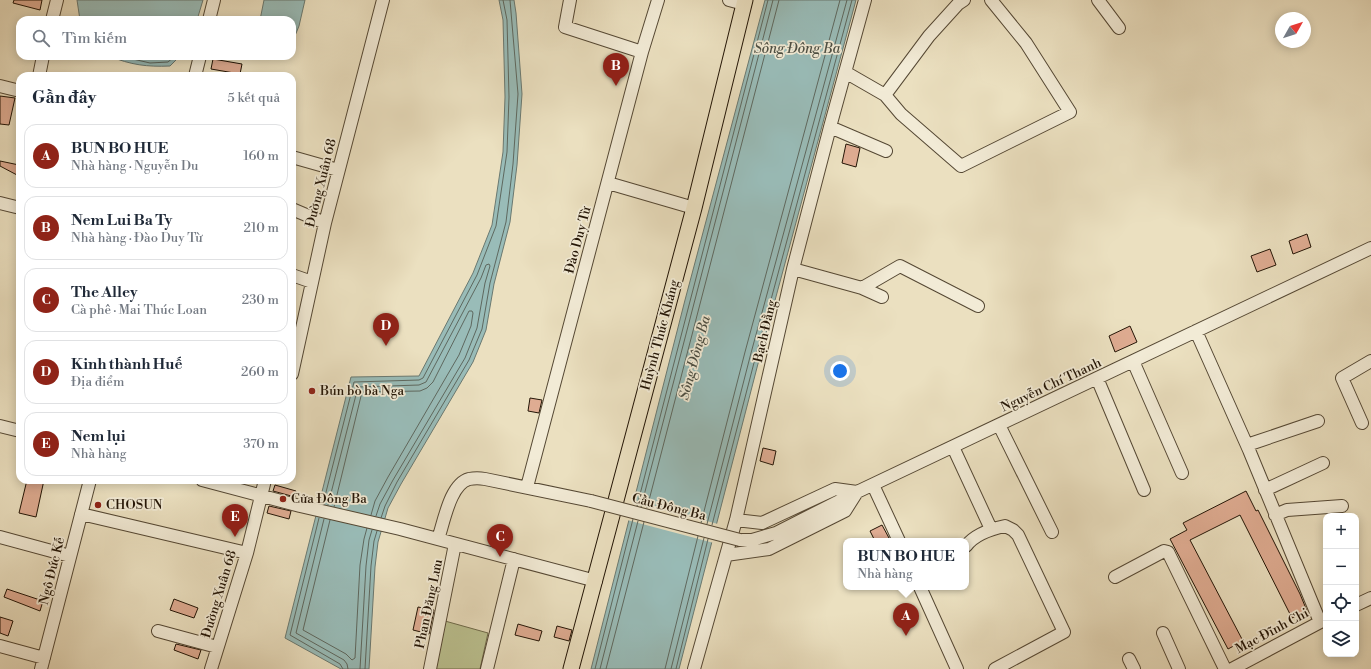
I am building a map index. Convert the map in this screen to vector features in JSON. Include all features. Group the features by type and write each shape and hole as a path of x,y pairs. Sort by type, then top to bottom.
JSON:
{"main road":[{"name":"Huỳnh Thúc Kháng","path":"571,669 596,581 694,208 739,1"}],"street":[{"path":"53,16 57,0"},
{"path":"210,16 214,0"},
{"name":"Đường Xuân 68","path":"296,352 338,170 383,0"},
{"path":"570,0 565,27 642,52"},
{"name":"Đào Duy Từ","path":"527,487 642,52 658,0"},
{"name":"Bạch Đằng","path":"694,669 736,520 793,269 865,0"},
{"path":"885,95 929,36 958,4 964,0"},
{"path":"845,72 885,95 901,114 961,166 1070,112 1026,43 991,0"},
{"path":"1098,0 1119,28"},
{"path":"39,72 42,60"},
{"path":"196,72 199,60"},
{"path":"0,86 16,90"},
{"path":"830,127 886,151"},
{"path":"296,158 338,170"},
{"path":"608,183 694,208"},
{"path":"0,203 16,207"},
{"path":"296,211 325,223"},
{"name":"Nguyễn Chí Thanh","path":"740,540 764,538 776,533 857,492 1371,248"},
{"path":"862,288 900,266 978,306"},
{"path":"793,269 862,288 882,297"},
{"path":"296,276 312,282"},
{"path":"1196,331 1275,515 1323,620"},
{"path":"1133,361 1182,473"},
{"path":"1362,423 1342,378 1371,361"},
{"path":"1097,378 1144,490"},
{"path":"1246,445 1318,421"},
{"path":"999,425 1052,532"},
{"path":"0,426 16,430"},
{"path":"953,447 991,529"},
{"path":"1265,490 1323,463"},
{"path":"438,539 450,499 459,485 468,479 485,479 527,487"},
{"name":"Ngô Đức Kế","path":"43,663 89,484"},
{"path":"216,484 300,506 400,529 596,581"},
{"name":"Đường Xuân 68","path":"211,669 247,553 264,484"},
{"path":"873,485 898,538"},
{"name":"Cầu Đông Ba","path":"527,487 591,501 740,540"},
{"path":"726,555 769,549 845,511 857,492 835,489 762,523 736,520"},
{"path":"1275,515 1287,510 1342,506"},
{"path":"81,514 247,553"},
{"path":"969,542 991,529 1005,526 1013,530 1018,535 1064,632 995,669"},
{"path":"0,537 70,556"},
{"name":"Phan Đăng Lưu","path":"430,669 455,544"},
{"path":"1115,576 1164,551 1168,552 1225,669"},
{"path":"487,669 514,559"},
{"path":"921,590 957,669"},
{"path":"1359,604 1371,598"},
{"name":"Mạc Đĩnh Chi","path":"1232,669 1323,620"},
{"path":"158,631 217,647"},
{"path":"1163,633 1179,669"},
{"path":"0,646 43,663"}],"green space":[{"path":"445,621 488,633 480,669 436,669"}],"water":[{"path":"77,0 203,0 198,16 79,16"},
{"path":"264,0 305,0 296,33 296,16 261,16"},
{"path":"499,0 514,0 522,94 517,165 510,222 494,284 486,330 473,362 388,508 378,542 375,567 369,669 341,669 285,638 351,377 419,376 473,273 492,225 503,152 505,97 503,20"},
{"name":"Sông Đông Ba","path":"765,0 856,0 760,356 679,669 591,669 685,300"},
{"path":"120,60 176,60 170,66 146,66"}],"pier":[{"path":"631,501 718,524 714,543 627,520"}],"building":[{"path":"14,0 42,0 40,10 13,3"},
{"path":"213,60 242,64 240,72 228,72 211,69"},
{"path":"0,96 15,98 9,125 0,124"},
{"path":"846,144 860,148 856,167 842,163"},
{"path":"0,161 16,164 16,174 0,166"},
{"path":"1307,234 1311,247 1293,254 1289,241"},
{"path":"1270,249 1276,265 1257,272 1251,256"},
{"path":"1130,326 1137,342 1115,352 1109,336"},
{"path":"530,398 542,400 539,413 528,411"},
{"path":"763,448 776,451 773,465 760,461"},
{"path":"26,484 43,484 36,517 19,513"},
{"path":"275,485 296,491 295,497 273,491"},
{"path":"1246,491 1256,511 1258,510 1307,611 1292,618 1240,515 1190,540 1243,641 1228,649 1170,539 1187,530 1183,523"},
{"path":"269,506 291,511 289,519 267,513"},
{"path":"882,525 889,538 874,538 870,531"},
{"path":"7,589 43,601 40,611 4,597"},
{"path":"174,599 198,608 194,618 170,610"},
{"path":"418,607 434,610 429,634 413,630"},
{"path":"0,617 13,621 8,636 0,633"},
{"path":"518,624 542,631 539,641 515,635"},
{"path":"557,626 572,630 569,641 554,637"},
{"path":"176,644 201,650 198,659 174,650"}],"place":[{"name":"Nem Lui Ba Ty","path":"616,86"},
{"name":"Kinh thành Huế","path":"386,346"},
{"name":"Bún bò bà Nga","path":"312,391"},
{"name":"Cửa Đông Ba","path":"283,499"},
{"name":"CHOSUN","path":"98,505"},
{"name":"Nem lụi","path":"235,537"},
{"name":"The Alley","path":"500,557"},
{"name":"BUN BO HUE","path":"906,636"}]}
